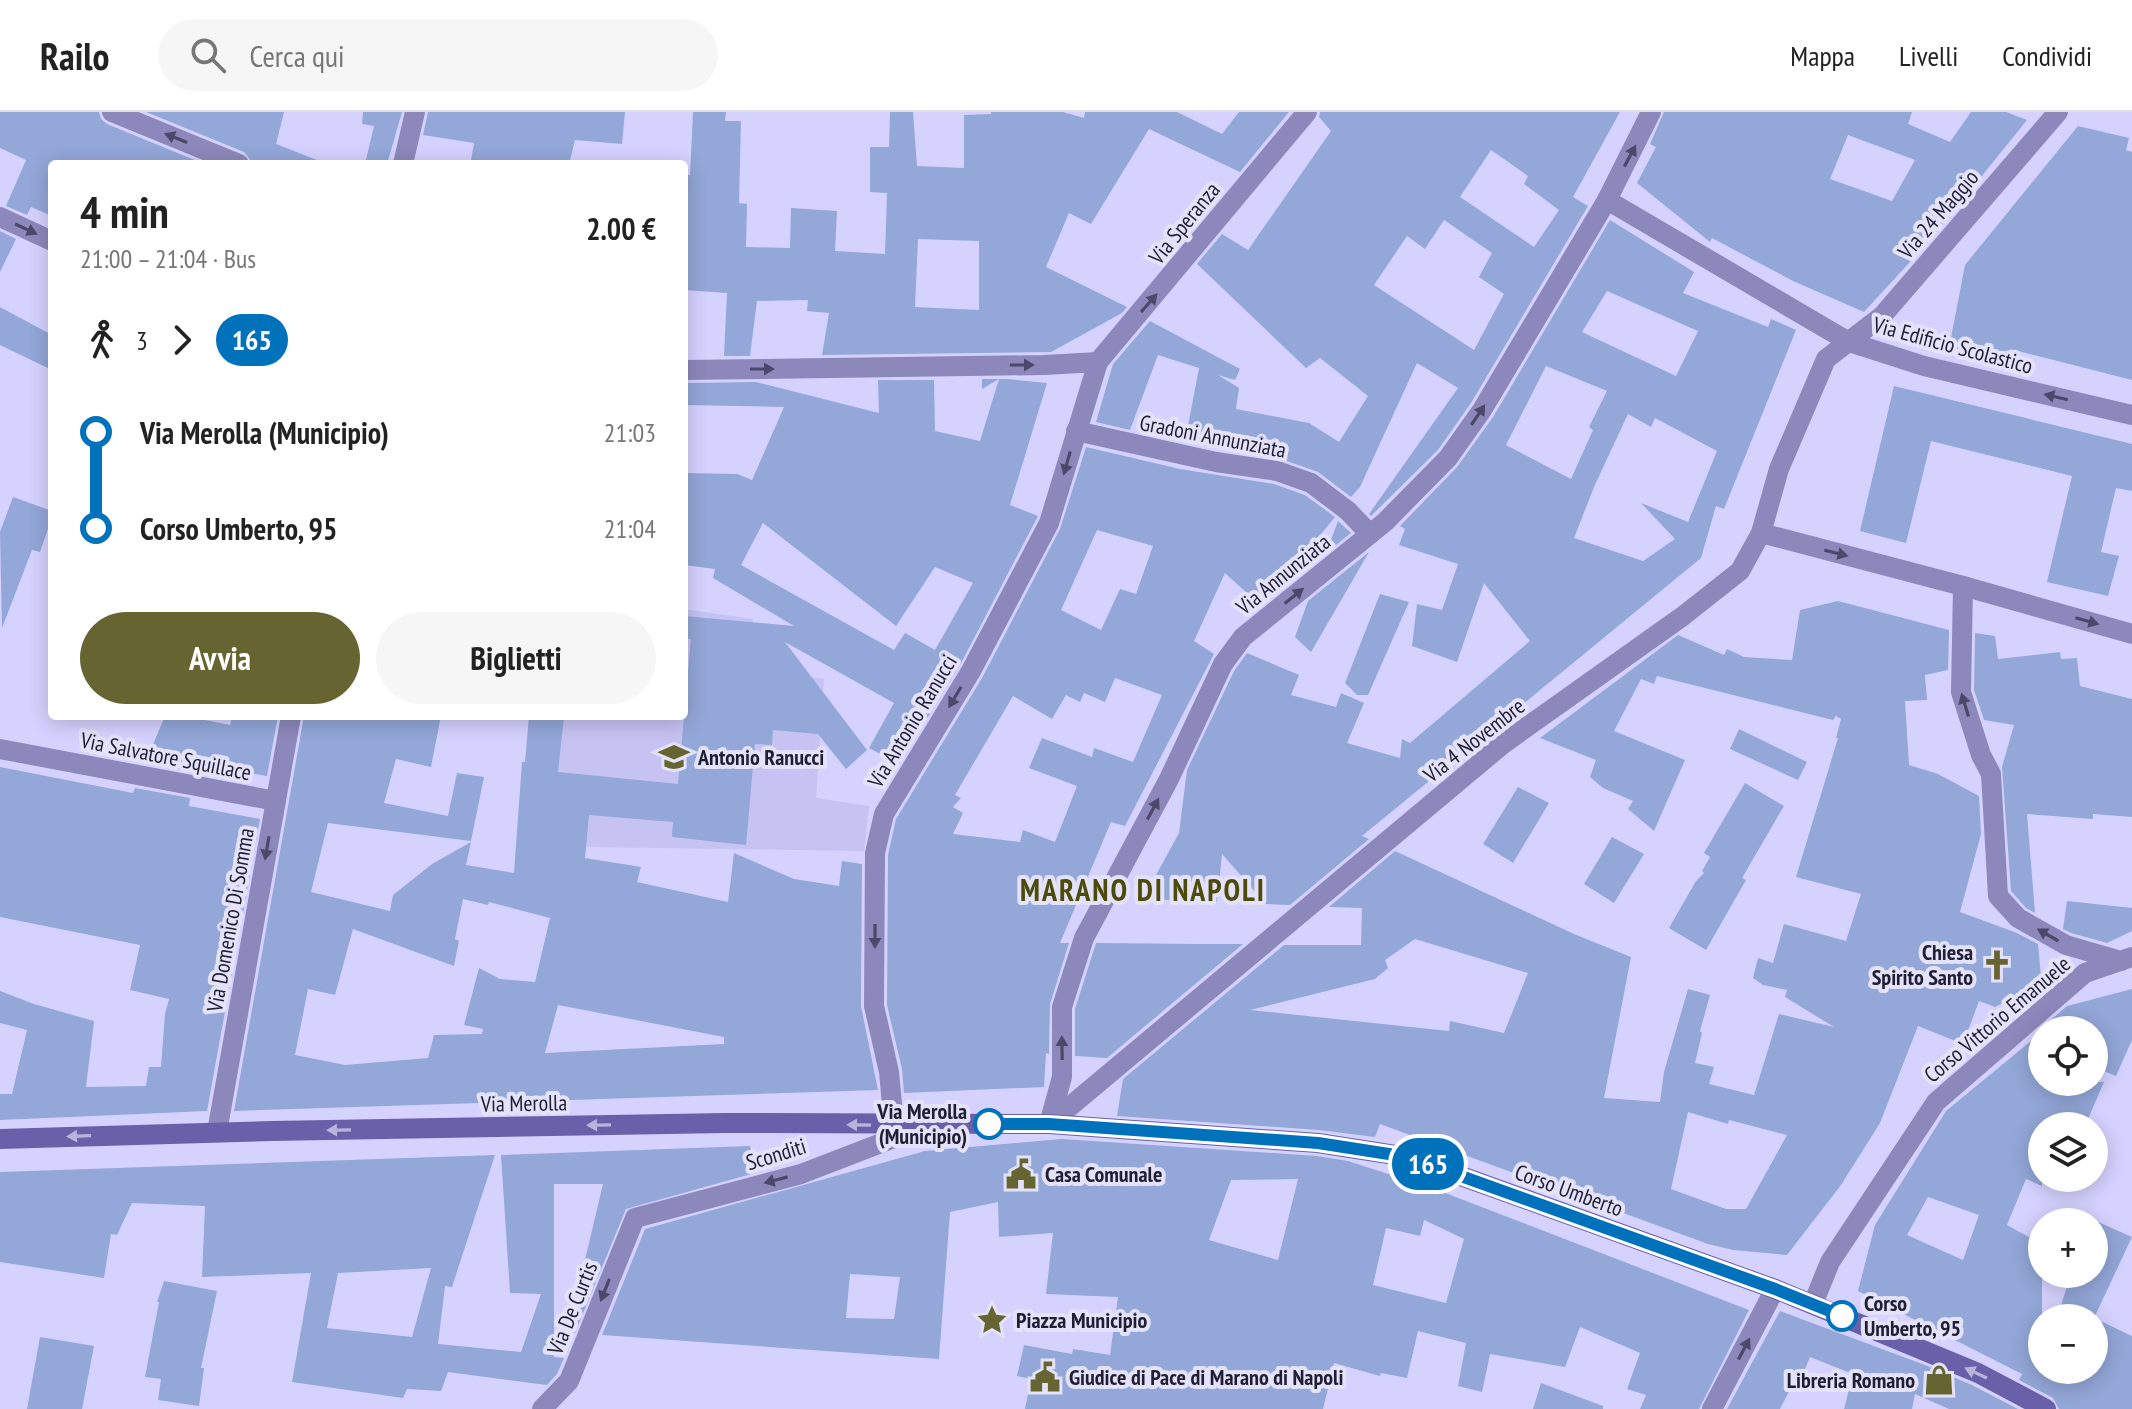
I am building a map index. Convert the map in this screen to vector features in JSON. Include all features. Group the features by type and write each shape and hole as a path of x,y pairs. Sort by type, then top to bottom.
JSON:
{"main road":[{"name":"Via Merolla","path":"0,1139 726,1123 1049,1124"},
{"name":"Corso Umberto","path":"1049,1124 1318,1143 1408,1157 1813,1304 1978,1373 2046,1409"}],"street":[{"path":"112,112 229,160"},
{"path":"404,160 415,112"},
{"name":"Via Speranza","path":"1098,362 1307,112"},
{"name":"Via Annunziata","path":"1049,1124 1062,1077 1062,1007 1084,938 1169,779 1223,664 1243,637 1385,522 1448,458 1482,410 1607,200 1651,112"},
{"name":"Via 24 Maggio","path":"1849,342 1882,316 2058,112"},
{"name":"Via Edificio Scolastico","path":"1607,200 1849,342 1924,366 2132,415"},
{"path":"0,217 48,239"},
{"name":"Via 4 Novembre","path":"1049,1124 1503,744 1683,616 1740,571 1761,533 1779,469 1826,359 1849,342"},
{"path":"688,370 1098,362"},
{"name":"Via Antonio Ranucci","path":"894,1125 889,1072 874,1006 875,853 884,814 971,671 1049,523 1098,362"},
{"name":"Gradoni Annunziata","path":"1076,431 1216,462 1277,471 1311,483 1348,511 1370,534"},
{"path":"1761,533 2132,634"},
{"path":"1963,586 1961,692 1981,755 1991,774 1998,896 2018,918 2066,945 2126,959"},
{"name":"Via Domenico Di Somma","path":"217,1132 290,720"},
{"name":"Via Salvatore Squillace","path":"0,749 276,801"},
{"name":"Corso Vittorio Emanuele","path":"1813,1304 1830,1262 1936,1102 2085,973 2126,959"},
{"name":"Sconditi","path":"635,1218 801,1174 928,1126"},
{"name":"Via De Curtis","path":"542,1409 569,1381 635,1218"},
{"path":"1712,1409 1775,1289"}],"shaded area":[{"name":"Antonio Ranucci","path":"688,610 753,619 754,670 824,679 816,798 869,806 864,851 517,846 533,720 688,720"}],"building":[{"path":"0,112 99,112 107,124 195,160 48,160 48,214 31,207 27,215 6,206 26,160 0,148"},
{"path":"146,112 284,112 276,144 317,160 250,160 244,152"},
{"path":"363,112 402,112 388,160 366,160 374,126 362,124"},
{"path":"428,112 625,112 622,144 575,140 570,160 471,160 474,143 423,135"},
{"path":"693,112 726,112 725,121 741,121 739,203 747,204 746,247 790,248 791,208 837,211 835,251 885,254 887,193 870,192 870,147 889,147 890,112 913,112 917,166 964,168 964,115 1063,112 1084,118 1085,112 1177,112 1222,134 1239,112 1289,112 1240,172 1149,129 1091,224 1069,213 1046,267 1127,307 1122,313 1051,352 822,355 829,313 807,311 808,300 757,301 750,356 724,356 727,293 688,290 688,175","holes":["918,239 979,241 979,310 915,307"]},
{"path":"1320,112 1620,112 1573,197 1588,206 1471,403 1438,450 1371,516 1369,514 1458,388 1417,363 1360,487 1351,497 1318,472 1281,459 1185,442 1199,368 1158,355 1130,430 1096,422 1113,364 1150,321 1240,369 1235,380 1218,375 1239,388 1236,409 1309,423 1339,442 1368,396 1320,358 1306,368 1197,264 1222,234 1248,250 1331,131 1319,117","holes":["1491,150 1528,176 1524,184 1559,210 1534,247 1460,197","1444,220 1492,253 1479,277 1504,294 1474,350 1374,285 1407,236 1425,249"]},
{"path":"1664,112 1912,112 1908,124 1950,142 1971,112 2006,112 2027,120 1931,239 1864,312 1793,281 1712,238 1710,242 1637,183 1656,147 1650,144","holes":["1848,135 1915,160 1892,201 1830,179"]},
{"path":"2078,126 2129,138 2126,150 2132,152 2132,380 2010,349 2005,366 1949,348 1965,265"},
{"path":"1610,220 1694,272 1683,293 1768,327 1771,319 1796,330 1724,509 1716,506 1701,558 1362,836 1369,839 1290,905 1266,904 1222,854 1217,902 1143,899 1179,833 1187,770 1234,671 1247,653 1299,675 1291,695 1336,707 1341,693 1364,703 1347,743 1400,758 1402,739 1410,743 1530,641 1484,583 1457,662 1412,646 1417,604 1442,610 1458,564 1399,545 1405,529 1400,526 1457,467 1493,417","holes":["1607,291 1698,331 1676,376 1582,332","1546,366 1607,391 1589,427 1593,430 1571,479 1506,445","1628,414 1651,427 1655,418 1717,451 1688,522 1641,503 1675,539 1643,561 1574,538"]},
{"path":"0,231 16,239 0,272"},
{"path":"0,307 48,333 48,368 0,345"},
{"path":"982,379 999,379 982,389"},
{"path":"999,379 1047,383 1010,505 1038,516 960,665 899,764 869,748 894,703 785,642 867,750 846,769 818,734 773,730 772,745 755,744 746,845 672,837 673,822 589,815 585,858 641,867 637,882 728,902 734,853 794,879 839,886 842,861 862,864 861,1006 878,1090 234,1111 303,720 440,720 431,767 396,759 384,803 448,816 457,773 484,777 471,841 328,823 311,892 390,911 393,895 432,864 471,842 466,865 514,873 522,762 525,762 529,720 564,720 558,772 678,784 684,720 688,720 691,639 688,639 688,616 794,626 713,578 715,569 688,566 688,473 737,474 752,480 784,407 688,405 688,383 756,382 879,413 878,380 934,380 935,431 980,441","holes":["763,523 896,626 935,567 973,583 935,650 905,633 894,650 741,565","463,899 488,905 489,902 550,918 535,982 500,979 479,968 464,1025 483,1029 482,1034 434,1035 428,1058 345,1065 295,1055 308,989 335,995 353,929 454,966 459,941 455,939","558,1005 724,1037 724,1044 545,1053"]},
{"path":"1894,386 2132,444 2132,491 2116,488 2101,552 2119,556 2108,596 2047,582 2072,476 1931,441 1906,543 1860,531"},
{"path":"1086,447 1180,469 1274,484 1305,495 1335,517 1261,606 1225,573 1194,641 1214,654 1125,826 1111,822 1060,943 1069,943 1050,1004 1049,1054 1046,1053 1044,1087 904,1093 902,1069 887,1005 888,855 896,819 982,678 1060,529","holes":["1097,530 1153,546 1136,594 1120,589 1101,630 1061,610","1115,678 1162,695 1133,762 1094,748 1092,757 1042,738 1029,768 1077,786 1055,842 1023,830 1020,842 953,834 963,813 953,807 961,798 955,795 1013,696 1052,719 1066,695 1080,702 1084,693 1105,702"]},
{"path":"13,497 48,510 48,529 40,552 32,550 2,628 0,532"},
{"path":"1338,521 1351,533 1326,553"},
{"path":"1369,552 1311,652 1295,637 1308,601"},
{"path":"1380,594 1409,602 1368,695 1357,695 1345,683"},
{"path":"1838,601 1949,630 1948,670 1925,675 1927,700 1905,701 1909,765 1938,774 1979,796 1981,834 1960,912 2038,944 2041,976 2037,986 1995,1007 1979,1001 1963,1044 1918,1026 1880,1123 1841,1185 1787,1255 1733,1250 1708,1244 1380,1124 1375,1137 1319,1130 1117,1116 1123,1079 1284,945 1361,945 1362,908 1329,907 1395,851 1631,957 1604,1098 1660,1102 1664,1072 1688,989 1710,995 1695,1063 1714,1067 1709,1084 1754,1095 1779,1014 1834,1027 1785,997 1787,990 1763,985 1753,978 1758,958 1773,963 1784,924 1846,941 1861,894 1796,877 1841,719 1836,716 1833,720 1657,676 1654,684 1641,679 1614,731 1685,760 1654,831 1628,809 1633,801 1603,788 1590,777 1596,760 1540,738 1678,635 1724,655 1727,649 1744,657 1792,660 1800,610","holes":["1415,939 1528,973 1504,1033 1450,1021 1449,1031 1250,1010 1375,979 1388,968 1385,960","1688,1112 1728,1124 1729,1120 1787,1135 1746,1209 1726,1209 1671,1189"]},
{"path":"1975,633 1995,636 1998,659 2060,652 2061,659 2077,658 2080,686 2132,699 2132,817 2093,814 2093,819 2027,814 2035,913 2011,891 2002,767 2014,725 1984,720 1974,690"},
{"path":"163,720 205,720 230,725 231,720 277,720 267,776 196,764 195,772 145,763"},
{"path":"1739,729 1807,762 1798,780 1730,749"},
{"path":"0,767 133,793 135,788 190,798 189,806 260,819 207,1111 0,1120 0,1094 12,1094 27,1030 0,1023 0,991 94,1021 86,1087 146,1086 149,1067 161,1067 169,999 130,990 140,945 0,917"},
{"path":"1745,783 1784,806 1742,878 1746,880 1706,950 1669,928 1696,881 1704,873 1702,871 1710,857 1704,853"},
{"path":"1518,787 1549,803 1513,863 1483,844"},
{"path":"1612,837 1644,854 1614,903 1584,884"},
{"path":"2067,901 2132,908 2132,931 2107,943 2071,933 2063,929"},
{"path":"1096,943 1243,944 1107,1058 1075,1056 1075,1009"},
{"path":"2132,989 2132,1040 2116,1076 2108,1073 2108,1016 2055,1016 2067,1006"},
{"path":"2028,1044 2028,1096 2098,1096 2091,1112 2028,1112 2028,1180 2007,1225 2028,1236 2028,1288 2042,1288 2042,1304 2028,1304 2028,1384 2108,1384 2108,1325 2132,1336 2132,1409 2059,1409 2053,1398 2019,1380 2022,1374 1858,1291 1875,1225 1946,1111","holes":["1928,1197 1979,1215 1963,1260 1907,1235"]},
{"path":"1062,1139 1317,1156 1348,1161 1435,1189 1749,1310 1699,1409 1640,1409 1646,1395 1627,1389 1640,1353 1580,1327 1565,1367 1490,1354 1482,1392 1458,1386 1466,1343 1418,1331 1407,1378 1381,1373 1380,1376 1334,1363 1323,1409 1025,1409 1031,1379 1017,1376 1024,1345 1072,1354 1073,1349 1110,1355 1118,1297 1046,1294 1053,1233 999,1237 998,1202 950,1212 939,1359 602,1335 645,1229 925,1151","holes":["1298,1179 1278,1260 1209,1240 1231,1180","1424,1220 1464,1239 1446,1303 1373,1285 1386,1228 1420,1236","850,1274 900,1277 894,1319 846,1318"]},
{"path":"750,1146 755,1173 626,1209 575,1333 568,1332 603,1184 554,1184 554,1357 564,1358 557,1374 547,1385 448,1372 441,1391 407,1389 403,1398 292,1382 311,1273 202,1277 205,1206 132,1203 117,1235 111,1234 104,1278 0,1262 0,1172 495,1155 452,1287 445,1286 438,1344 521,1352 541,1294 510,1293 501,1155","holes":["431,1268 412,1337 327,1328 338,1273"]},
{"path":"2108,1226 2132,1237 2101,1304 2061,1304 2067,1288 2108,1288"},
{"path":"164,1281 217,1291 201,1368 204,1368 199,1406 158,1400 161,1379 145,1377 157,1302"},
{"path":"1780,1311 1925,1365 2018,1409 1949,1409 1915,1394 1912,1409 1844,1409 1853,1374 1810,1357 1803,1374 1799,1372 1780,1409 1727,1409"},
{"path":"40,1337 94,1346 82,1409 27,1409"},
{"path":"1541,1383 1603,1406 1603,1409 1533,1409"}],"bus line":[{"name":"165","path":"989,1124 1049,1124 1318,1143 1408,1157 1842,1316"}],"place":[{"name":"Antonio Ranucci","path":"674,757"},
{"name":"Chiesa Spirito Santo","path":"1997,965"},
{"name":"Via Merolla (Municipio)","path":"989,1124"},
{"name":"Casa Comunale","path":"1021,1174"},
{"name":"Corso Umberto, 95","path":"1842,1316"},
{"name":"Piazza Municipio","path":"992,1320"},
{"name":"Giudice di Pace di Marano di Napoli","path":"1045,1377"},
{"name":"Libreria Romano","path":"1939,1380"}],"district":[{"name":"MARANO DI NAPOLI","path":"1143,891"}]}
